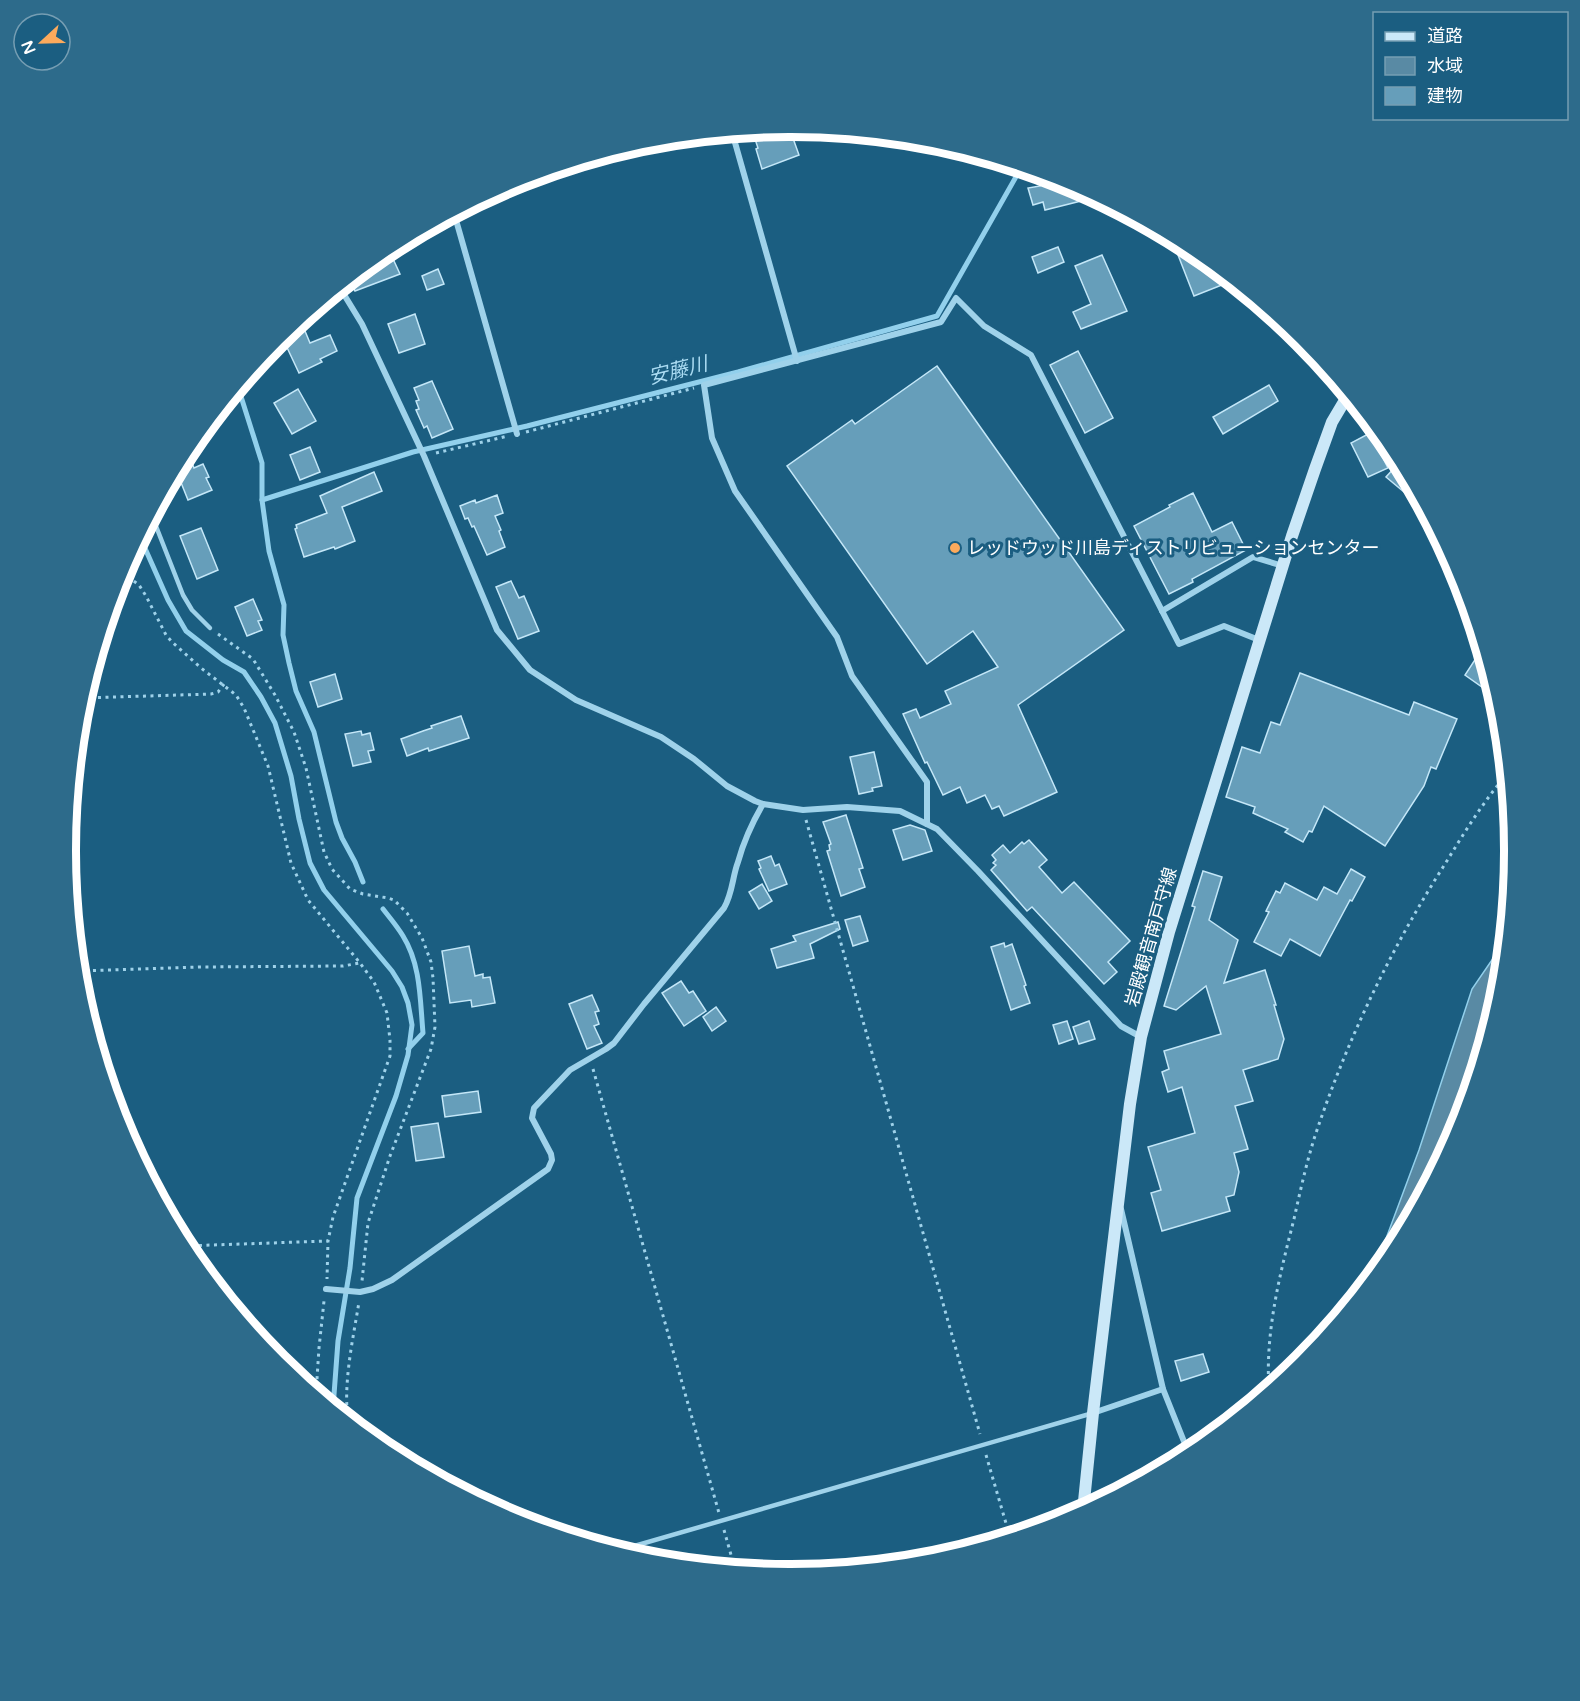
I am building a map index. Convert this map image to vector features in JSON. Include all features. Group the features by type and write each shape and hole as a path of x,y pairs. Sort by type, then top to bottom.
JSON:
{"main road":[{"name":"岩殿観音南戸守線","path":"1084,1500 1130,1104 1141,1037 1169,932 1283,566 1328,431 1344,401"}],"street":[{"path":"734,140 797,361"},
{"path":"456,221 517,434"},
{"path":"344,294 362,324 424,456 497,630 530,670 576,700 661,737 687,753 738,793 763,804 803,810 847,807 900,811 937,829 1120,1026 1141,1037"},
{"path":"927,824 927,782 852,676 837,637 735,491 712,438 704,385 941,322 956,298 984,326 1031,355 1179,644 1224,626 1260,640"},
{"path":"1162,611 1253,557 1283,566"},
{"path":"326,1289 358,1291 373,1289 404,1273 548,1170 552,1160 551,1154 532,1118 534,1108 570,1070 614,1043 724,908 730,897 737,864 748,830 763,804"},
{"path":"1119,1198 1163,1389 1185,1444"},
{"path":"1093,1413 1163,1389"}],"lane":[{"path":"155,525 183,595 192,610 210,628"},
{"path":"634,1546 1093,1413"}],"path":[{"path":"424,456 704,385"},
{"path":"130,578 139,585 172,642 236,695 268,766 291,863 308,900 374,982 387,1012 390,1056 333,1217 328,1241 326,1289 318,1348 316,1384"},
{"path":"210,628 253,659 294,732 306,768 324,852 332,869 350,889 394,900 422,938 431,962 434,1035 431,1049 368,1223 362,1279"},
{"path":"93,698 211,694 218,692 224,684"},
{"path":"1268,1379 1271,1335 1282,1265 1304,1173 1327,1102 1383,971 1423,899 1475,815 1500,782"},
{"path":"803,810 1008,1530"},
{"path":"87,971 343,966 360,963"},
{"path":"590,1058 733,1561"},
{"path":"196,1246 328,1241"},
{"path":"346,1409 359,1304"}],"water":[{"path":"1495,955 1490,990 1466,1080 1430,1166 1383,1247 1419,1150 1472,989"}],"building":[{"path":"793,137 799,155 762,169 756,149 758,148 755,138"},
{"path":"1039,182 1083,200 1045,210 1043,202 1033,205 1028,188 1040,186"},
{"path":"1058,247 1064,262 1038,273 1032,257"},
{"path":"1177,251 1224,284 1194,296"},
{"path":"1102,255 1127,311 1081,329 1073,312 1091,304 1075,266"},
{"path":"393,258 400,274 355,291 353,286"},
{"path":"438,269 444,284 427,290 422,276"},
{"path":"415,314 425,344 399,353 388,324"},
{"path":"305,331 310,343 330,335 337,351 320,359 322,362 299,373 286,345 299,333"},
{"path":"1078,351 1113,418 1085,433 1050,365"},
{"name":"レッドウッド川島ディストリビューションセンター","path":"937,366 1124,630 1018,705 1057,792 1004,816 999,806 992,809 985,795 967,803 960,787 943,795 927,762 925,763 903,714 916,709 920,718 951,704 945,691 998,667 973,631 927,664 787,466 852,420 855,424"},
{"path":"432,381 453,429 432,438 427,426 424,428 416,410 419,409 416,401 419,400 414,388"},
{"path":"1269,385 1278,401 1223,434 1213,417"},
{"path":"298,389 316,421 292,434 274,403"},
{"path":"1369,434 1388,468 1368,477 1351,443"},
{"path":"310,447 320,472 300,480 290,455"},
{"path":"192,462 194,468 203,464 212,490 188,500 180,481"},
{"path":"1393,470 1406,490 1404,492 1386,477"},
{"path":"374,472 382,491 342,507 355,541 304,557 295,529 296,525 327,513 320,496"},
{"path":"1193,493 1212,532 1232,522 1246,550 1169,594 1134,526"},
{"path":"497,495 503,513 495,516 505,547 487,555 474,526 472,527 468,518 465,519 460,506"},
{"path":"201,528 218,570 197,579 180,536"},
{"path":"511,581 519,598 524,596 539,631 518,639 496,587"},
{"path":"253,599 262,620 258,621 262,630 247,636 235,607"},
{"path":"1477,657 1485,689 1465,675"},
{"path":"1300,673 1409,715 1414,702 1457,719 1436,769 1431,767 1424,786 1385,846 1324,806 1312,832 1309,831 1303,842 1285,832 1288,829 1253,813 1255,807 1226,797 1242,747 1260,753 1271,722 1280,725"},
{"path":"335,674 342,699 318,707 310,682"},
{"path":"461,716 469,738 429,751 428,748 407,756 401,739"},
{"path":"361,731 362,735 370,733 374,750 368,751 371,762 353,766 345,734"},
{"path":"874,752 882,786 859,794 850,757"},
{"path":"846,815 863,868 859,869 865,887 841,896 827,851 830,850 829,845 831,844 823,822"},
{"path":"910,825 925,830 932,851 903,860 893,830"},
{"path":"1029,840 1047,860 1039,867 1062,893 1074,882 1130,941 1108,962 1117,972 1104,984 1032,907 1027,911 991,870 996,865 993,863 996,860 992,855 1003,845 1010,853 1022,842 1024,844"},
{"path":"771,856 775,866 779,864 787,884 769,891 759,869 761,868 758,861"},
{"path":"1351,869 1365,877 1320,956 1290,939 1281,956 1254,942 1269,912 1266,911 1276,891 1280,893 1285,883 1317,900 1324,887 1337,894"},
{"path":"1203,871 1222,877 1209,920 1238,940 1224,983 1265,970 1284,1039 1278,1059 1243,1070 1253,1101 1235,1106 1248,1149 1234,1153 1239,1172 1234,1195 1226,1197 1230,1211 1162,1231 1151,1193 1161,1190 1148,1147 1195,1133 1182,1087 1168,1092 1162,1072 1169,1069 1164,1051 1221,1034 1206,986 1176,1010 1164,1006 1195,907 1192,906"},
{"path":"762,884 772,901 759,909 749,892"},
{"path":"860,916 868,941 853,946 845,920"},
{"path":"838,922 840,929 810,944 814,958 777,968 771,949 796,941 793,936"},
{"path":"1004,943 1005,947 1012,944 1030,1003 1011,1010 991,947"},
{"path":"469,946 475,976 483,974 483,978 490,977 495,1003 472,1007 471,1000 450,1003 442,951"},
{"path":"681,981 689,993 693,991 706,1011 684,1026 662,993"},
{"path":"592,995 599,1011 595,1012 599,1024 594,1026 602,1043 587,1049 569,1004"},
{"path":"716,1007 726,1021 712,1031 703,1017"},
{"path":"1067,1021 1073,1039 1059,1044 1053,1025"},
{"path":"1089,1021 1095,1039 1079,1044 1073,1027"},
{"path":"478,1091 481,1112 445,1117 442,1096"},
{"path":"438,1123 444,1157 416,1161 411,1127"},
{"path":"1203,1354 1209,1372 1181,1381 1175,1361"}],"waterway":[{"name":"安藤川","path":"262,500 413,452 527,426 738,372 937,316 1017,174"},
{"path":"241,396 262,463 262,500 269,551 284,605 283,635 296,691 314,732 336,822 363,882"},
{"path":"145,547 168,600 186,631 223,660 244,672 261,697 275,723 291,776 310,863 324,890 392,971 408,1003 412,1025 408,1055 396,1096 357,1198 350,1268 338,1341 334,1398"},
{"path":"383,909 409,947 416,971 423,1033 408,1049"}],"place":[{"name":"レッドウッド川島ディストリビューションセンター","path":"955,548"}]}
